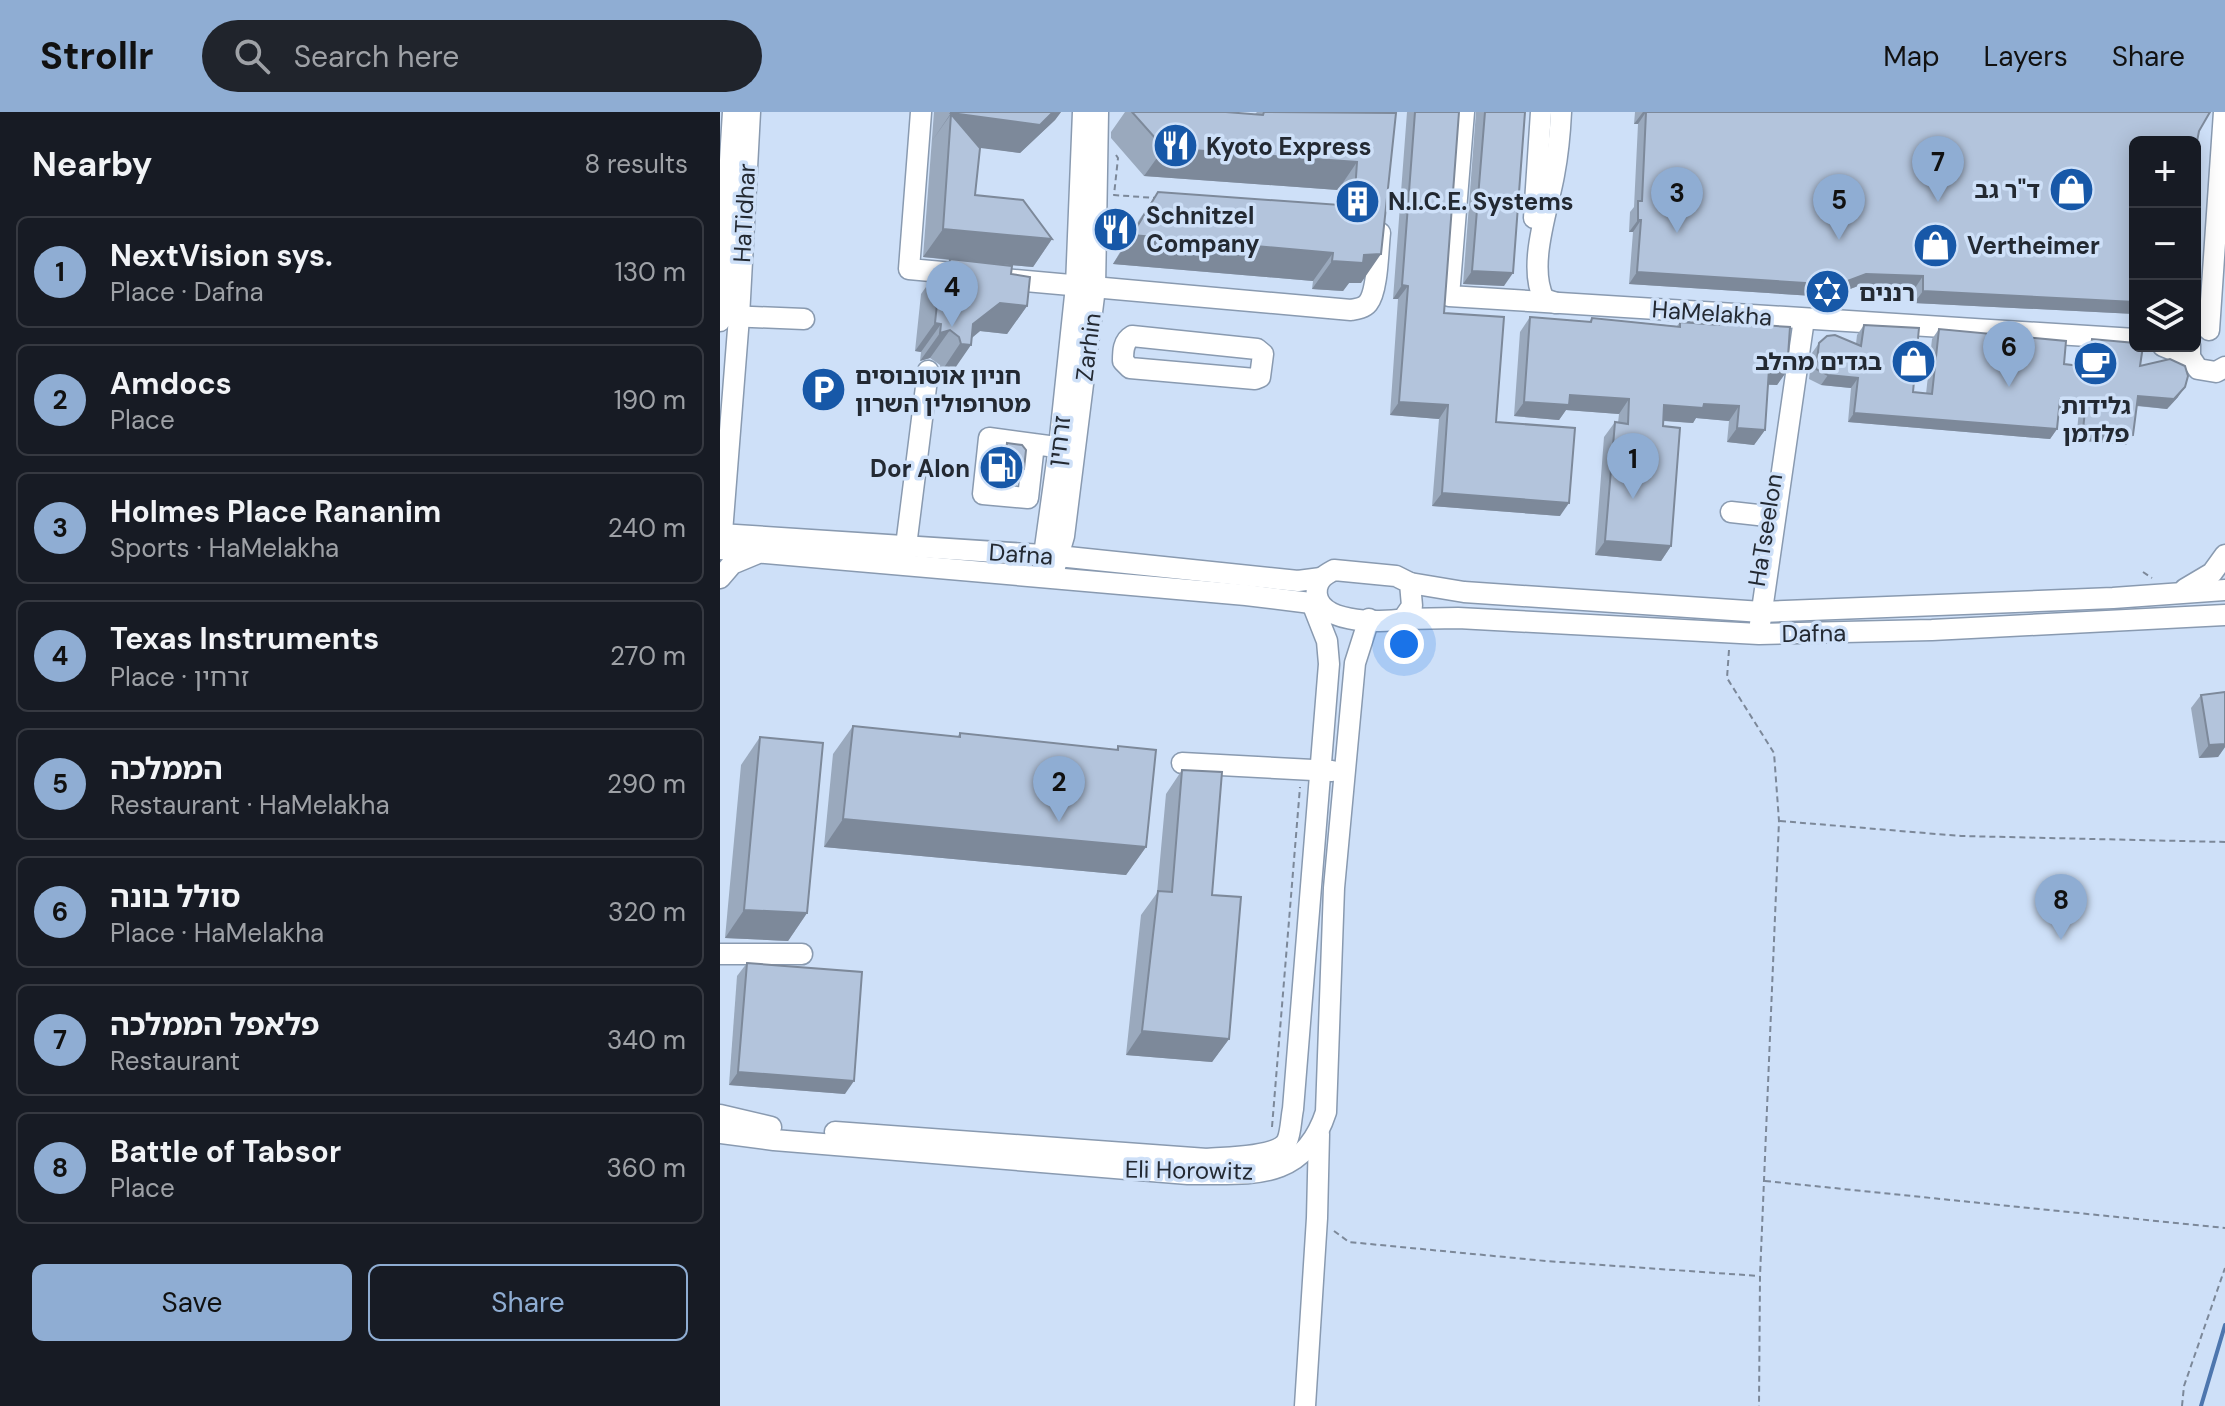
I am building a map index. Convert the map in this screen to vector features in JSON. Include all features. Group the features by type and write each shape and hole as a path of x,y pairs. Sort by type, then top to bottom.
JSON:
{"street":[{"name":"HaTidhar","path":"721,544 726,492 726,317 733,112"},
{"name":"HaTidhar","path":"726,317 750,112"},
{"path":"921,112 909,269 1351,310 1368,303 1373,293 1381,219"},
{"name":"זרחין","path":"1067,448 1086,287 1083,112"},
{"name":"Zarhin","path":"1049,578 1051,556 1064,536 1067,448 1087,347 1086,287 1098,112"},
{"name":"HaMelakha","path":"1464,112 1449,296 2129,339"},
{"path":"1528,301 1541,112"},
{"path":"1556,303 1544,299 1538,279 1540,239 1554,175 1561,112"},
{"path":"2201,333 2222,182 2224,112"},
{"path":"726,317 804,319"},
{"name":"HaTseelon","path":"1757,611 1789,432 1804,319"},
{"path":"1132,336 1257,349 1265,358 1260,377 1255,379 1130,368 1123,361 1123,351 1132,336"},
{"path":"1087,347 1123,351"},
{"path":"2197,352 2194,366 2203,372 2216,372 2225,367"},
{"path":"906,546 928,371"},
{"name":"HaTseelon","path":"1754,634 1778,438 1789,432"},
{"path":"1034,444 1067,448"},
{"path":"720,578 732,564 762,544 734,515 726,492"},
{"path":"1731,512 1767,516"},
{"name":"Dafna","path":"721,544 906,546 1051,556 1298,581 1321,578 1334,570 1396,576 1410,583 1464,592 1757,611 2113,598 2225,590"},
{"name":"Dafna","path":"762,544 1049,578 1315,603 1338,617 1369,619 1458,618 1754,634 1932,630 2225,615"},
{"path":"2174,592 2189,588 2212,573 2225,555"},
{"path":"1315,603 1321,578"},
{"path":"1403,619 1412,606 1410,583"},
{"name":"Eli Horowitz","path":"720,1115 782,1129 1207,1159 1279,1149 1287,1140 1293,1109 1310,770 1329,664 1327,641 1315,603"},
{"path":"1317,1188 1306,1170 1291,1164 1306,1151 1319,1132 1326,1112 1334,888 1344,772 1355,663 1369,619"},
{"path":"1182,763 1344,772"},
{"path":"720,954 802,954"},
{"path":"1305,1406 1319,1132"},
{"name":"Eli Horowitz","path":"720,1133 789,1142 1188,1174 1253,1173 1291,1164"}],"path":[{"path":"1114,195 1162,199"},
{"path":"1754,634 1749,647 1729,649 1727,678 1774,753 1779,821 1760,1276 1759,1406"},
{"path":"1270,1151 1310,770"},
{"path":"1779,821 1961,836 2225,842"},
{"path":"1764,1181 2225,1228"},
{"path":"1317,1218 1349,1242 1546,1261 1760,1276"},
{"path":"2182,1406 2184,1386 2225,1268"}],"building":[{"path":"952,112 1053,112 1040,125"},
{"path":"1132,112 1263,115 1264,112 1396,113 1381,254 1364,255 1363,263 1332,261 1333,253 1132,235 1158,192 1354,206 1357,162 1164,148"},
{"path":"1415,112 1459,112 1444,313 1504,317 1496,422 1575,428 1569,503 1442,493 1448,405 1399,402 1408,286 1402,285"},
{"path":"1485,112 1525,112 1513,273 1472,271"},
{"path":"1646,112 2210,112 2198,136 2129,136 2129,302 1923,291 1923,276 1866,274 1837,285 1637,272 1641,220 1638,220 1638,201 1642,201"},
{"path":"951,114 980,148 975,195 1023,200 1052,239 943,229"},
{"path":"950,259 1012,266 1011,274 1030,277 1027,306 1000,303 973,324 971,345 961,344 959,337 950,330 940,333 941,324 935,323 941,266 949,267"},
{"path":"1530,317 1591,322 1592,318 1680,327 1680,322 1719,325 1720,322 1790,327 1787,371 1769,369 1765,430 1737,428 1739,406 1704,404 1703,408 1664,405 1663,426 1680,428 1671,546 1605,541 1615,422 1628,424 1629,399 1570,395 1569,405 1524,402"},
{"path":"1864,325 1919,328 1913,392 1932,394 1939,329 2066,341 2064,364 2089,367 2092,339 2129,342 2129,352 2142,352 2140,366 2170,359 2185,366 2188,376 2185,387 2174,399 2138,396 2133,435 2083,430 2086,401 2060,399 2057,429 1854,413 1858,378 1828,375 1816,369 1819,343 1827,336 1835,335 1861,346"},
{"path":"1007,443 1022,445 1026,450 1024,469 1018,474 1004,472"},
{"path":"2225,692 2225,744 2209,745 2201,695"},
{"path":"853,726 960,737 960,733 1118,750 1118,746 1156,750 1146,847 843,819"},
{"path":"760,737 823,743 807,913 744,910"},
{"path":"1182,770 1222,772 1212,895 1241,897 1229,1039 1142,1031 1158,891 1172,892"},
{"path":"747,963 862,972 854,1081 738,1072"}],"waterway":[{"path":"2201,1406 2225,1325"}],"place":[{"name":"Kyoto Express","path":"1175,146"},
{"name":"ד\"ר גב","path":"2071,189"},
{"name":"N.I.C.E. Systems","path":"1357,201"},
{"name":"פלאפל הממלכה","path":"1938,202"},
{"name":"Schnitzel Company","path":"1115,229"},
{"name":"Holmes Place Rananim","path":"1677,233"},
{"name":"הממלכה","path":"1839,240"},
{"name":"Vertheimer","path":"1936,245"},
{"name":"רננים","path":"1828,292"},
{"name":"Texas Instruments","path":"952,327"},
{"name":"בגדים מהלב","path":"1913,361"},
{"name":"גלידות פלדמן","path":"2096,363"},
{"name":"סולל בונה","path":"2009,387"},
{"name":"חניון אוטובוסים מטרופולין השרון","path":"824,389"},
{"name":"Dor Alon","path":"1001,468"},
{"name":"NextVision sys.","path":"1633,499"},
{"name":"Amdocs","path":"1059,822"},
{"name":"Battle of Tabsor","path":"2061,940"}]}
